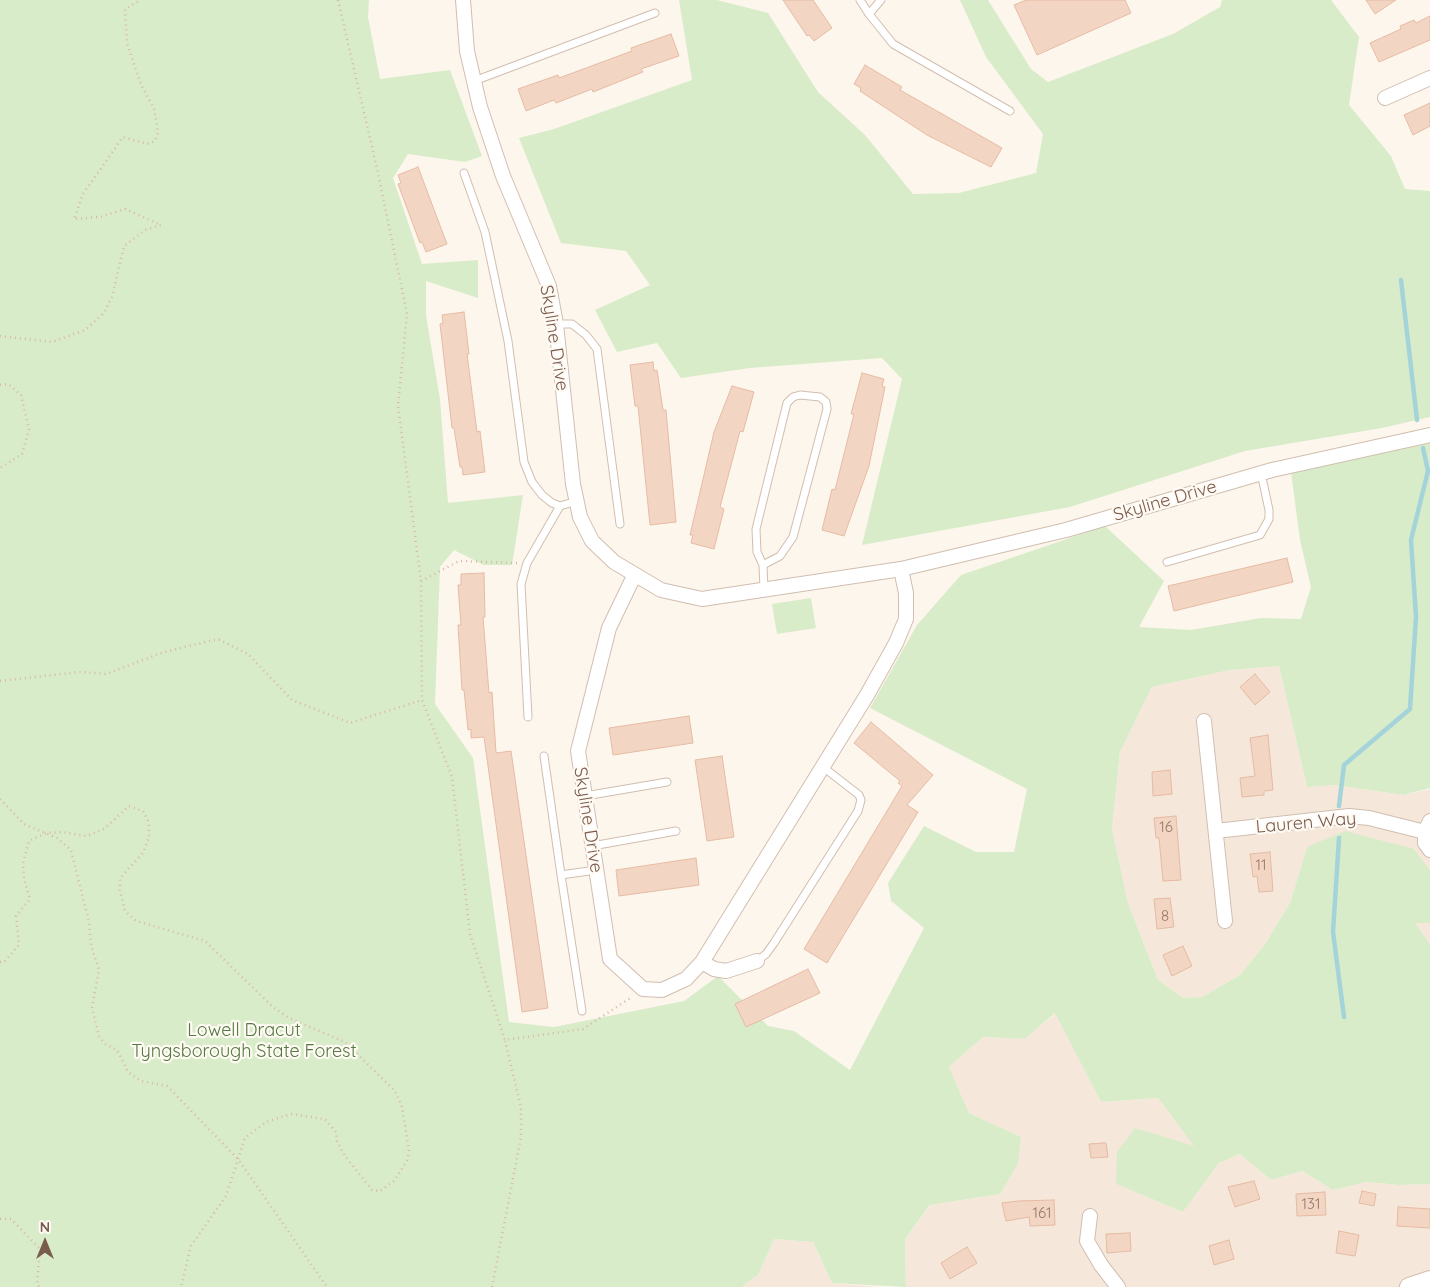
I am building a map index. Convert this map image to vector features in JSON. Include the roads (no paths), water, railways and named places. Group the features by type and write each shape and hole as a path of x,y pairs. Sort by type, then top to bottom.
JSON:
{"street":[{"name":"Skyline Drive","path":"463,0 467,52 480,107 503,176 549,286 556,324 573,484 580,517 592,541 614,562 634,576 661,590 702,599 901,569 1066,530 1261,473 1430,435"},
{"path":"1385,98 1430,78"},
{"path":"758,961 726,971 714,969 702,962 823,767 896,643 906,619 906,593 901,569"},
{"name":"Skyline Drive","path":"634,576 609,628 578,751 610,958 643,989 662,990 686,979 702,962"},
{"path":"1204,721 1225,921"},
{"name":"Lauren Way","path":"1216,832 1349,816 1428,827"},
{"path":"1428,827 1425,843 1430,850"},
{"path":"1090,1216 1088,1241 1100,1265 1118,1287"},
{"path":"1409,1287 1430,1280"}],"lane":[{"path":"860,0 893,44 1010,111"},
{"path":"869,14 881,0"},
{"path":"474,81 655,13"},
{"path":"464,173 485,232 508,341 524,462 532,482 542,495 560,506"},
{"path":"556,324 572,324 586,335 597,349 620,524"},
{"path":"763,565 780,556 793,537 826,409 826,402 820,397 800,395 793,397 787,403 756,529 757,552 763,565 764,589"},
{"path":"1168,562 1260,535 1269,520 1269,510 1261,473"},
{"path":"528,717 521,584 527,563 560,506 577,501"},
{"path":"544,756 582,1011"},
{"path":"758,961 774,944 858,811 862,800 859,795 823,767"},
{"path":"585,796 666,782"},
{"path":"592,846 676,831"},
{"path":"562,875 596,870"}],"waterway":[{"path":"1401,280 1417,420"},
{"path":"1339,806 1344,765 1410,709 1416,617 1411,540 1428,471 1423,448"},
{"path":"1339,838 1333,932 1344,1017"}],"park label":[{"name":"Lowell Dracut Tyngsborough State Forest","path":"244,1041"}]}
